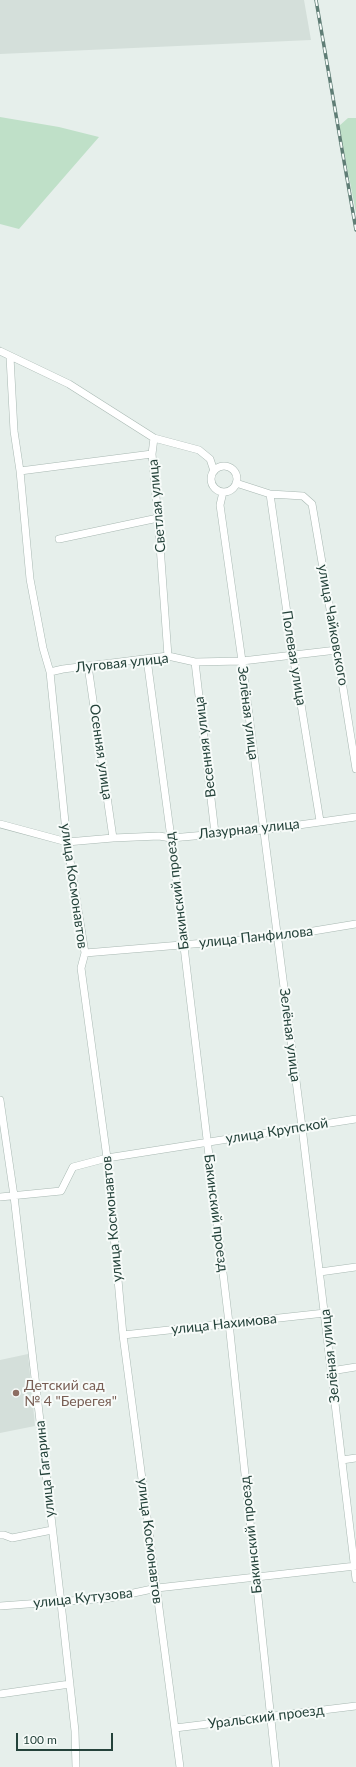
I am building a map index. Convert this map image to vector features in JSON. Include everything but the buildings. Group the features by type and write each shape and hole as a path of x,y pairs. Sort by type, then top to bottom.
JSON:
{"street":[{"name":"Светлая улица","path":"0,352 69,384 154,438 152,454 168,656"},
{"name":"улица Космонавтов","path":"10,357 14,431 20,471 30,579 43,648 50,672 67,842 85,953 81,968 107,1158 123,1335 180,1767"},
{"path":"154,438 199,450 210,459 214,471"},
{"path":"20,471 152,454"},
{"path":"224,466 230,467 235,471 237,477 236,482 234,488 223,492 215,488 211,479 214,471 219,467 224,466"},
{"path":"236,482 270,494"},
{"name":"Зелёная улица","path":"223,492 220,505 242,661 262,830 302,1127 356,1566 356,1579"},
{"name":"улица Чайковского","path":"270,494 303,496 312,504 356,769"},
{"name":"Полевая улица","path":"270,494 293,655 320,821"},
{"path":"59,539 158,518"},
{"name":"Луговая улица","path":"50,672 168,656 195,662 242,661 337,650"},
{"name":"Бакинский проезд","path":"147,659 171,838 230,1323 276,1767"},
{"name":"Весенняя улица","path":"195,662 215,833"},
{"name":"Осенняя улица","path":"88,666 113,838"},
{"name":"Лазурная улица","path":"0,824 67,842 159,836 171,838 262,830 356,817"},
{"name":"улица Панфилова","path":"85,953 277,937 356,924"},
{"name":"улица Гагарина","path":"0,1100 14,1196 61,1603 75,1731 76,1767"},
{"name":"улица Крупской","path":"0,1197 61,1190 73,1167 107,1158 356,1119"},
{"path":"320,1272 356,1267"},
{"name":"улица Нахимова","path":"123,1335 325,1313"},
{"path":"331,1371 356,1367"},
{"path":"342,1460 356,1458"},
{"path":"0,1535 12,1538 52,1530"},
{"name":"улица Кутузова","path":"0,1606 61,1603 110,1598 156,1588 356,1566"},
{"path":"0,1694 70,1684"},
{"name":"Уральский проезд","path":"175,1728 356,1706"}],"shaded area":[{"path":"0,0 304,0 311,40 0,54"},
{"name":"Детский сад № 4 \"Берегея\"","path":"28,1354 35,1426 0,1433 0,1360"}],"green space":[{"path":"0,117 59,127 99,137 19,229 0,224"},
{"path":"348,118 356,118 356,213 339,126"}],"railway":[{"path":"316,0 356,230"}],"place":[{"name":"Детский сад № 4 \"Берегея\"","path":"16,1393"}]}
